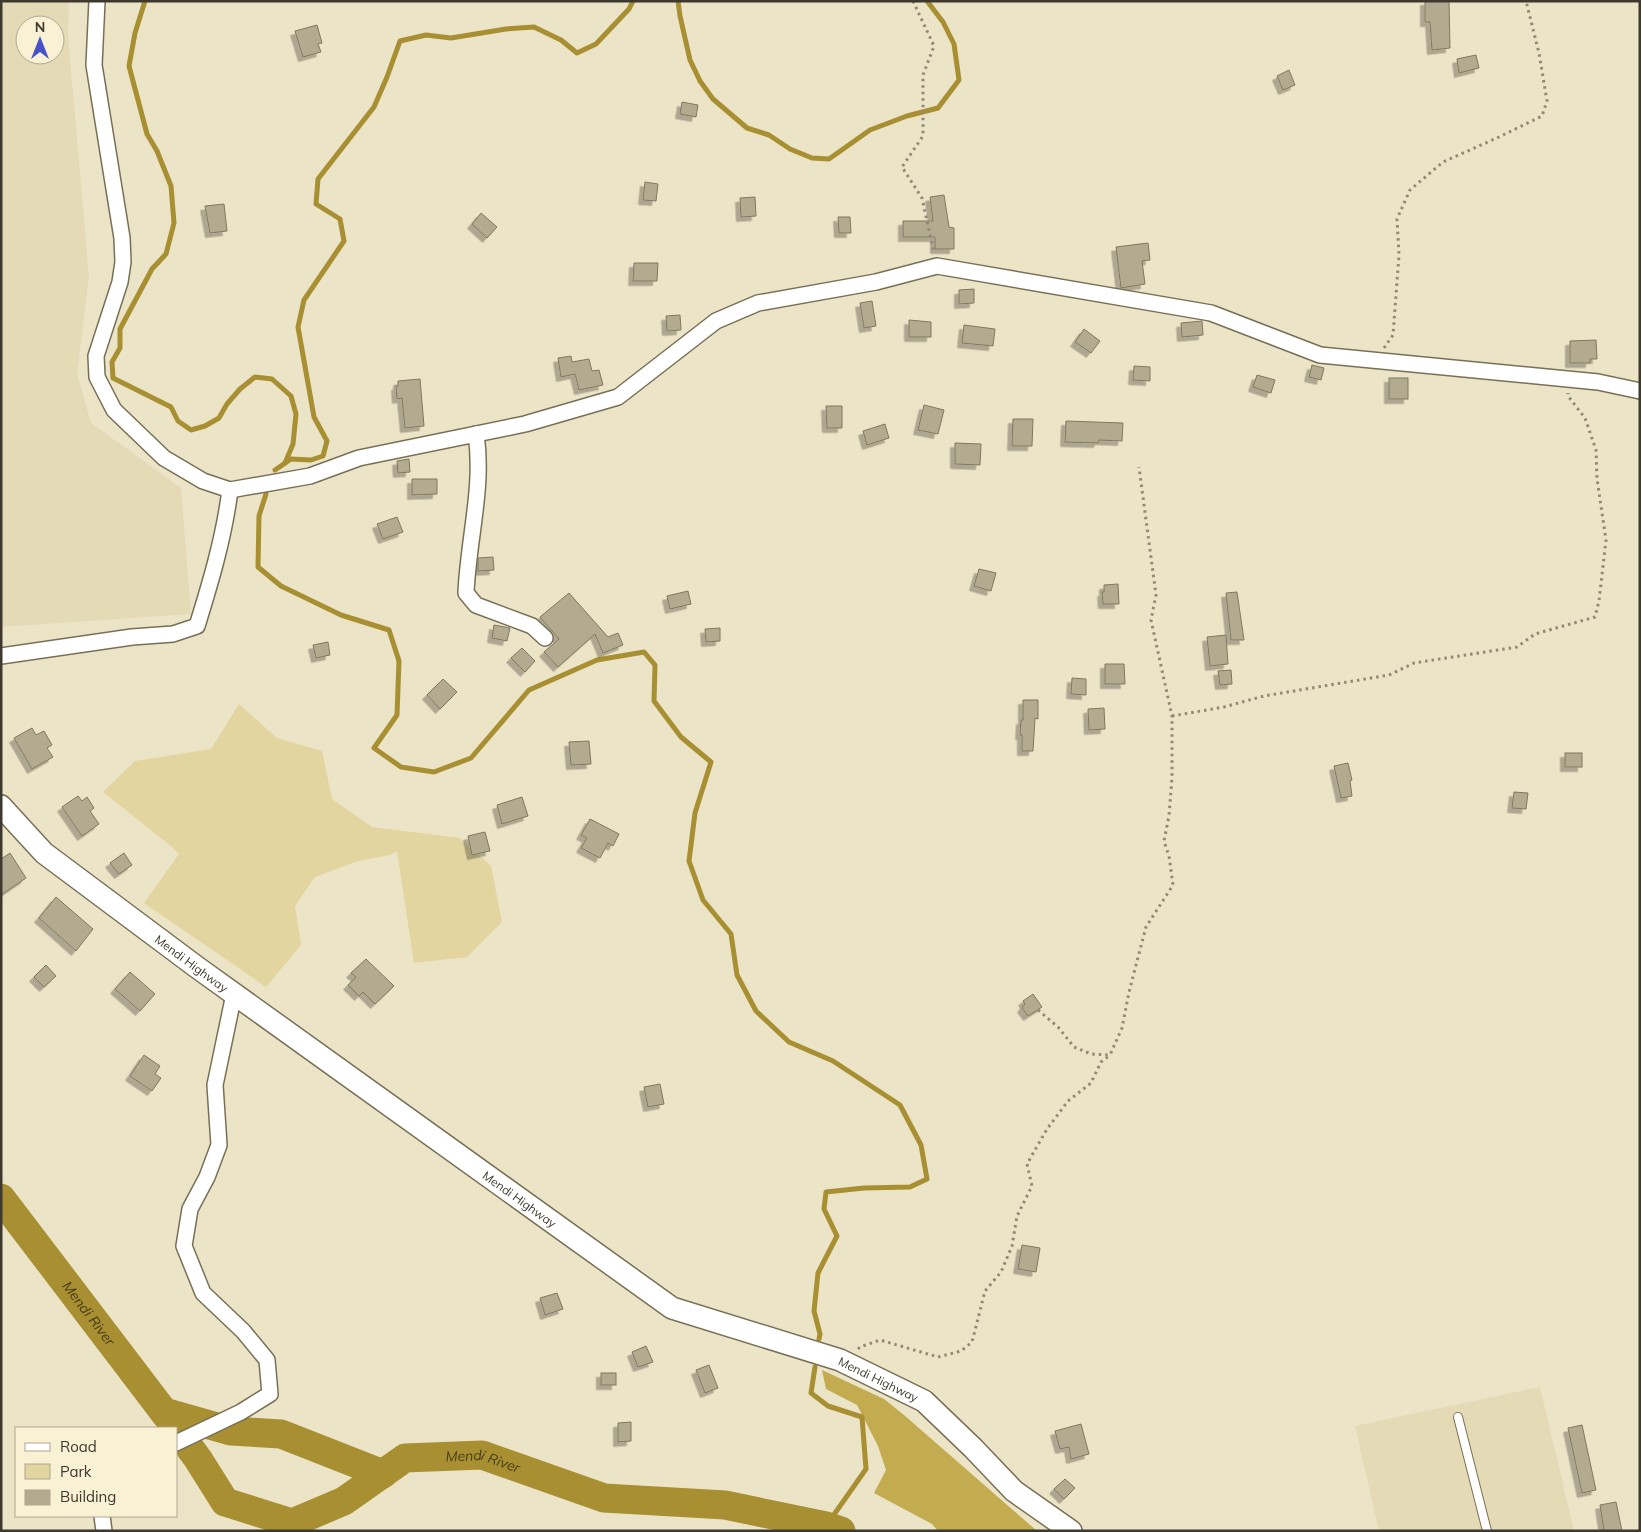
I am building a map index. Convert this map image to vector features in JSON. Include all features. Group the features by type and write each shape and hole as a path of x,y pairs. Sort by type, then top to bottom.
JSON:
{"main road":[{"name":"Mendi Highway","path":"1,806 44,852 234,994 672,1308 840,1360 924,1402 1014,1491 1072,1531"}],"street":[{"path":"97,1 94,65 122,238 123,262 120,282 96,356 97,376 114,410 164,458 203,481 230,490 310,476 358,458 525,424 618,397 716,321 758,303 876,282 936,266 1211,313 1320,355 1598,382 1640,390"},
{"path":"476,434 479,453 479,476 467,567 466,593 476,605 532,626 545,638"},
{"path":"1,656 132,637 173,634 197,626 213,574 224,528 230,490"},
{"path":"178,1442 237,1414 270,1394 267,1360 243,1331 203,1293 184,1246 190,1209 207,1177 219,1145 215,1085 234,994"},
{"path":"102,1517 104,1531"}],"lane":[{"path":"1458,1417 1487,1531"}],"path":[{"path":"913,1 934,46 923,75 923,136 902,167 922,198 936,266"},
{"path":"1376,360 1393,335 1399,255 1397,219 1410,190 1443,162 1542,116 1547,101 1539,53 1526,1"},
{"path":"1172,716 1224,707 1264,696 1389,675 1414,663 1517,647 1534,634 1595,616 1599,601 1606,540 1597,479 1596,450 1585,418 1568,396 1566,379"},
{"path":"849,1365 860,1347 880,1340 938,1357 962,1351 972,1342 985,1290 1001,1272 1012,1246 1017,1216 1032,1186 1027,1164 1047,1129 1068,1101 1091,1083 1101,1062 1110,1055 1122,1028 1146,926 1173,884 1169,856 1164,841 1169,816 1172,778 1172,716 1151,620 1156,595 1139,467"},
{"path":"1038,1010 1058,1027 1074,1047 1091,1054 1110,1055"}],"shaded area":[{"path":"1,1 69,1 68,35 89,276 77,374 91,423 181,488 191,614 1,627"},
{"path":"822,1370 884,1399 1037,1531 938,1531 932,1524 874,1493 886,1470 878,1446 857,1405 826,1389"},
{"path":"1540,1387 1574,1531 1379,1531 1355,1426"}],"green space":[{"path":"239,704 277,738 322,751 332,799 372,827 460,838 491,866 502,922 467,957 414,963 397,851 390,855 358,861 315,877 295,906 301,945 266,987 144,903 179,854 103,792 135,761 211,749"}],"building":[{"path":"1425,1 1449,1 1450,48 1432,50 1430,22 1425,22"},
{"path":"317,25 322,43 318,44 321,52 303,57 295,31"},
{"path":"1476,55 1479,68 1459,73 1457,59"},
{"path":"1289,70 1295,85 1283,90 1277,76"},
{"path":"682,102 698,105 696,117 680,114"},
{"path":"645,182 658,184 656,201 643,200"},
{"path":"944,195 949,227 954,228 954,249 935,249 935,237 903,237 903,221 933,221 930,197"},
{"path":"755,197 756,216 741,217 740,198"},
{"path":"224,204 227,231 210,233 205,206"},
{"path":"481,213 497,227 487,238 472,224"},
{"path":"838,217 850,217 851,233 839,233"},
{"path":"1148,243 1150,260 1142,261 1145,284 1121,288 1116,247"},
{"path":"634,263 658,263 657,281 633,281"},
{"path":"974,289 974,303 959,304 959,290"},
{"path":"872,301 876,326 864,328 860,303"},
{"path":"680,315 681,330 667,331 666,316"},
{"path":"909,320 931,322 931,337 909,337"},
{"path":"1202,321 1203,335 1182,337 1181,323"},
{"path":"964,325 995,329 993,346 962,343"},
{"path":"1084,329 1100,341 1091,353 1075,342"},
{"path":"1596,340 1597,359 1590,359 1590,363 1570,363 1570,341"},
{"path":"571,356 572,362 589,359 592,371 599,370 603,385 579,390 575,374 561,377 558,358"},
{"path":"1312,365 1324,368 1321,380 1309,377"},
{"path":"1134,366 1150,367 1150,381 1133,380"},
{"path":"1257,375 1275,380 1271,393 1253,387"},
{"path":"1389,378 1408,378 1408,399 1389,399"},
{"path":"420,379 424,426 405,428 402,398 397,399 396,386 398,386 398,381"},
{"path":"924,405 944,410 938,434 918,430"},
{"path":"826,406 842,406 842,428 827,428"},
{"path":"1013,419 1033,419 1032,446 1012,446"},
{"path":"1066,421 1123,423 1122,441 1099,440 1098,443 1065,442"},
{"path":"885,424 889,438 867,445 863,431"},
{"path":"955,443 981,444 980,465 955,464"},
{"path":"409,459 410,472 398,473 397,461"},
{"path":"412,479 437,479 437,494 412,495"},
{"path":"397,517 403,532 383,539 377,524"},
{"path":"493,557 494,570 478,571 478,558"},
{"path":"979,569 996,573 991,591 974,586"},
{"path":"1118,584 1119,604 1103,604 1102,592 1104,592 1104,585"},
{"path":"688,591 691,604 670,609 667,596"},
{"path":"1237,592 1244,640 1231,640 1226,593"},
{"path":"569,593 608,637 618,633 623,645 603,653 595,634 558,667 544,652 559,639 540,617"},
{"path":"494,625 510,628 507,641 492,638"},
{"path":"720,628 720,641 706,642 705,629"},
{"path":"1226,635 1228,664 1210,666 1207,637"},
{"path":"328,642 330,655 316,658 313,645"},
{"path":"522,648 535,661 525,672 511,658"},
{"path":"1105,664 1124,664 1125,684 1105,684"},
{"path":"1231,670 1232,684 1220,685 1218,671"},
{"path":"1072,678 1086,679 1086,695 1071,694"},
{"path":"443,679 457,692 440,709 427,695"},
{"path":"1023,700 1038,700 1038,719 1035,718 1033,751 1022,751 1022,735 1020,735 1021,720 1023,720"},
{"path":"1104,708 1105,729 1089,730 1088,709"},
{"path":"32,728 36,735 44,731 52,745 47,748 53,757 32,769 14,738"},
{"path":"589,741 591,764 571,765 569,742"},
{"path":"1565,753 1582,753 1582,767 1565,767"},
{"path":"1348,763 1352,780 1350,781 1352,796 1341,798 1334,766"},
{"path":"1514,792 1528,793 1526,809 1512,808"},
{"path":"78,796 82,801 87,797 94,808 90,811 99,824 82,836 62,807"},
{"path":"522,797 528,816 502,824 497,805"},
{"path":"590,819 619,834 613,846 608,843 600,858 581,848 587,838 581,835"},
{"path":"485,832 490,851 472,855 468,836"},
{"path":"10,853 26,878 1,895 1,859"},
{"path":"124,853 132,865 119,874 110,863"},
{"path":"56,897 93,929 76,951 39,918"},
{"path":"366,959 394,986 375,1004 363,992 359,996 348,985 356,977 351,973"},
{"path":"46,965 56,976 44,987 34,977"},
{"path":"130,972 155,994 140,1011 115,989"},
{"path":"1033,994 1042,1007 1028,1016 1022,1008 1025,1004 1023,1001"},
{"path":"144,1055 160,1066 155,1074 161,1078 152,1091 130,1076"},
{"path":"660,1084 664,1104 648,1107 644,1087"},
{"path":"1022,1245 1040,1248 1036,1272 1018,1269"},
{"path":"557,1293 563,1309 545,1315 540,1298"},
{"path":"646,1346 653,1362 638,1367 632,1352"},
{"path":"709,1365 718,1388 705,1393 696,1370"},
{"path":"601,1373 616,1373 616,1385 601,1385"},
{"path":"631,1422 631,1441 618,1442 618,1423"},
{"path":"1081,1424 1089,1454 1071,1459 1069,1447 1060,1449 1055,1431"},
{"path":"1582,1425 1596,1490 1582,1493 1568,1428"},
{"path":"1065,1479 1075,1488 1064,1499 1054,1489"},
{"path":"1616,1502 1622,1531 1604,1531 1600,1505"}],"waterway":[{"path":"145,1 135,33 129,66 147,134 157,151 171,186 174,223 166,254 152,269 120,329 120,348 112,362 113,378 171,407 178,421 191,430 205,426 219,418 227,404 240,389 255,377 272,379 291,396 296,414 293,444 285,463"},
{"path":"275,470 291,459 311,460 323,456 327,441 314,417 298,327 304,300 344,241 340,219 316,204 318,179 374,107 400,41 426,35 451,38 506,29 534,27 561,40 577,53 596,44 629,9 633,1"},
{"path":"678,1 690,60 700,81 713,99 747,128 769,135 790,149 812,158 829,159 870,130 907,116 938,108 959,80 954,44 943,22 927,1"},
{"path":"266,494 259,516 258,567 281,586 341,615 389,630 399,661 397,715 374,748 401,767 434,772 471,758 529,690 597,660 644,652 655,665 654,701 681,737 711,762 695,813 689,861 703,900 731,934 737,975 756,1011 789,1042 833,1061 900,1105 921,1145 927,1179 910,1187 864,1188 826,1192 824,1209 837,1236 818,1273 814,1311 820,1334 819,1339"},
{"name":"Mendi River","path":"1,1198 175,1427"},
{"path":"815,1367 811,1393 828,1406 862,1417 866,1469 826,1526"},
{"path":"164,1412 231,1431 281,1434 383,1474"},
{"name":"Mendi River","path":"178,1432 225,1502 292,1523 344,1501 405,1458 482,1455 604,1498 725,1505 826,1526 841,1531"}]}
